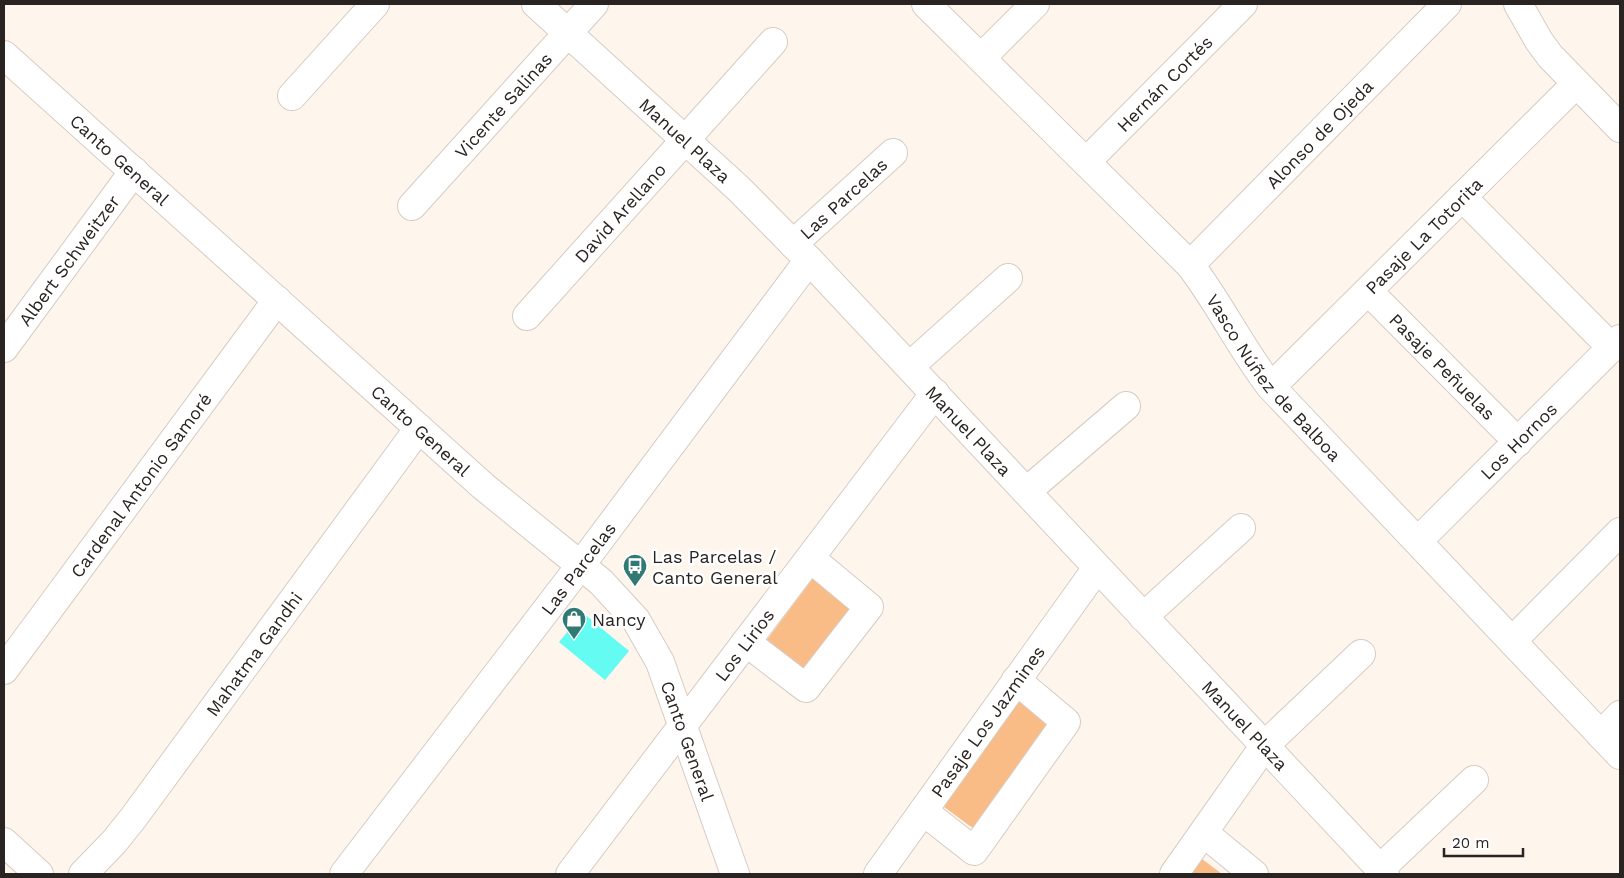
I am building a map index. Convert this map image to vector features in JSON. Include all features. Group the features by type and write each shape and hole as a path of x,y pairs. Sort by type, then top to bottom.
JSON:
{"street":[{"path":"292,96 375,4"},
{"name":"Manuel Plaza","path":"536,4 685,140 801,252 1027,490 1097,568 1265,745 1382,872"},
{"name":"Vicente Salinas","path":"412,206 594,4"},
{"name":"Vasco Núñez de Balboa","path":"926,4 1190,265 1211,293 1253,363 1271,387 1620,755"},
{"path":"981,58 1035,4"},
{"name":"Hernán Cortés","path":"1086,162 1242,4"},
{"name":"Alonso de Ojeda","path":"1190,265 1446,4"},
{"path":"1518,4 1539,41 1576,84 1620,128"},
{"name":"David Arellano","path":"527,316 773,42"},
{"name":"Canto General","path":"4,55 516,514 619,600 649,640 660,662 735,874"},
{"name":"Pasaje La Totorita","path":"1271,387 1576,84"},
{"name":"Las Parcelas","path":"344,874 580,566 801,252 893,153"},
{"name":"Albert Schweitzer","path":"4,348 134,172"},
{"path":"1462,197 1616,344"},
{"path":"910,366 1008,278"},
{"name":"Pasaje Peñuelas","path":"1368,291 1518,442"},
{"name":"Cardenal Antonio Samoré","path":"4,670 276,300"},
{"name":"Los Hornos","path":"1418,541 1616,344"},
{"name":"Los Lirios","path":"570,874 935,393"},
{"path":"1027,490 1126,406"},
{"name":"Mahatma Gandhi","path":"83,874 114,842 134,817 419,428"},
{"path":"1143,617 1241,528"},
{"path":"1512,641 1620,532"},
{"path":"746,642 806,688 870,607 810,558"},
{"name":"Pasaje Los Jazmines","path":"878,874 1097,568"},
{"path":"1174,874 1265,745 1361,654"},
{"path":"923,811 974,851 1066,722 1016,680"},
{"path":"1601,735 1620,715"},
{"path":"1382,872 1474,780"},
{"path":"1204,833 1254,874"},
{"path":"4,842 40,874"}],"shaded area":[{"path":"814,577 857,609 809,673 766,641"},
{"path":"1016,694 1053,722 974,829 936,801"},
{"path":"1198,856 1222,874 1184,874"}],"building":[{"path":"583,613 629,651 605,680 559,642"}],"place":[{"name":"Las Parcelas / Canto General","path":"635,587"},
{"name":"Nancy","path":"574,640"}]}
